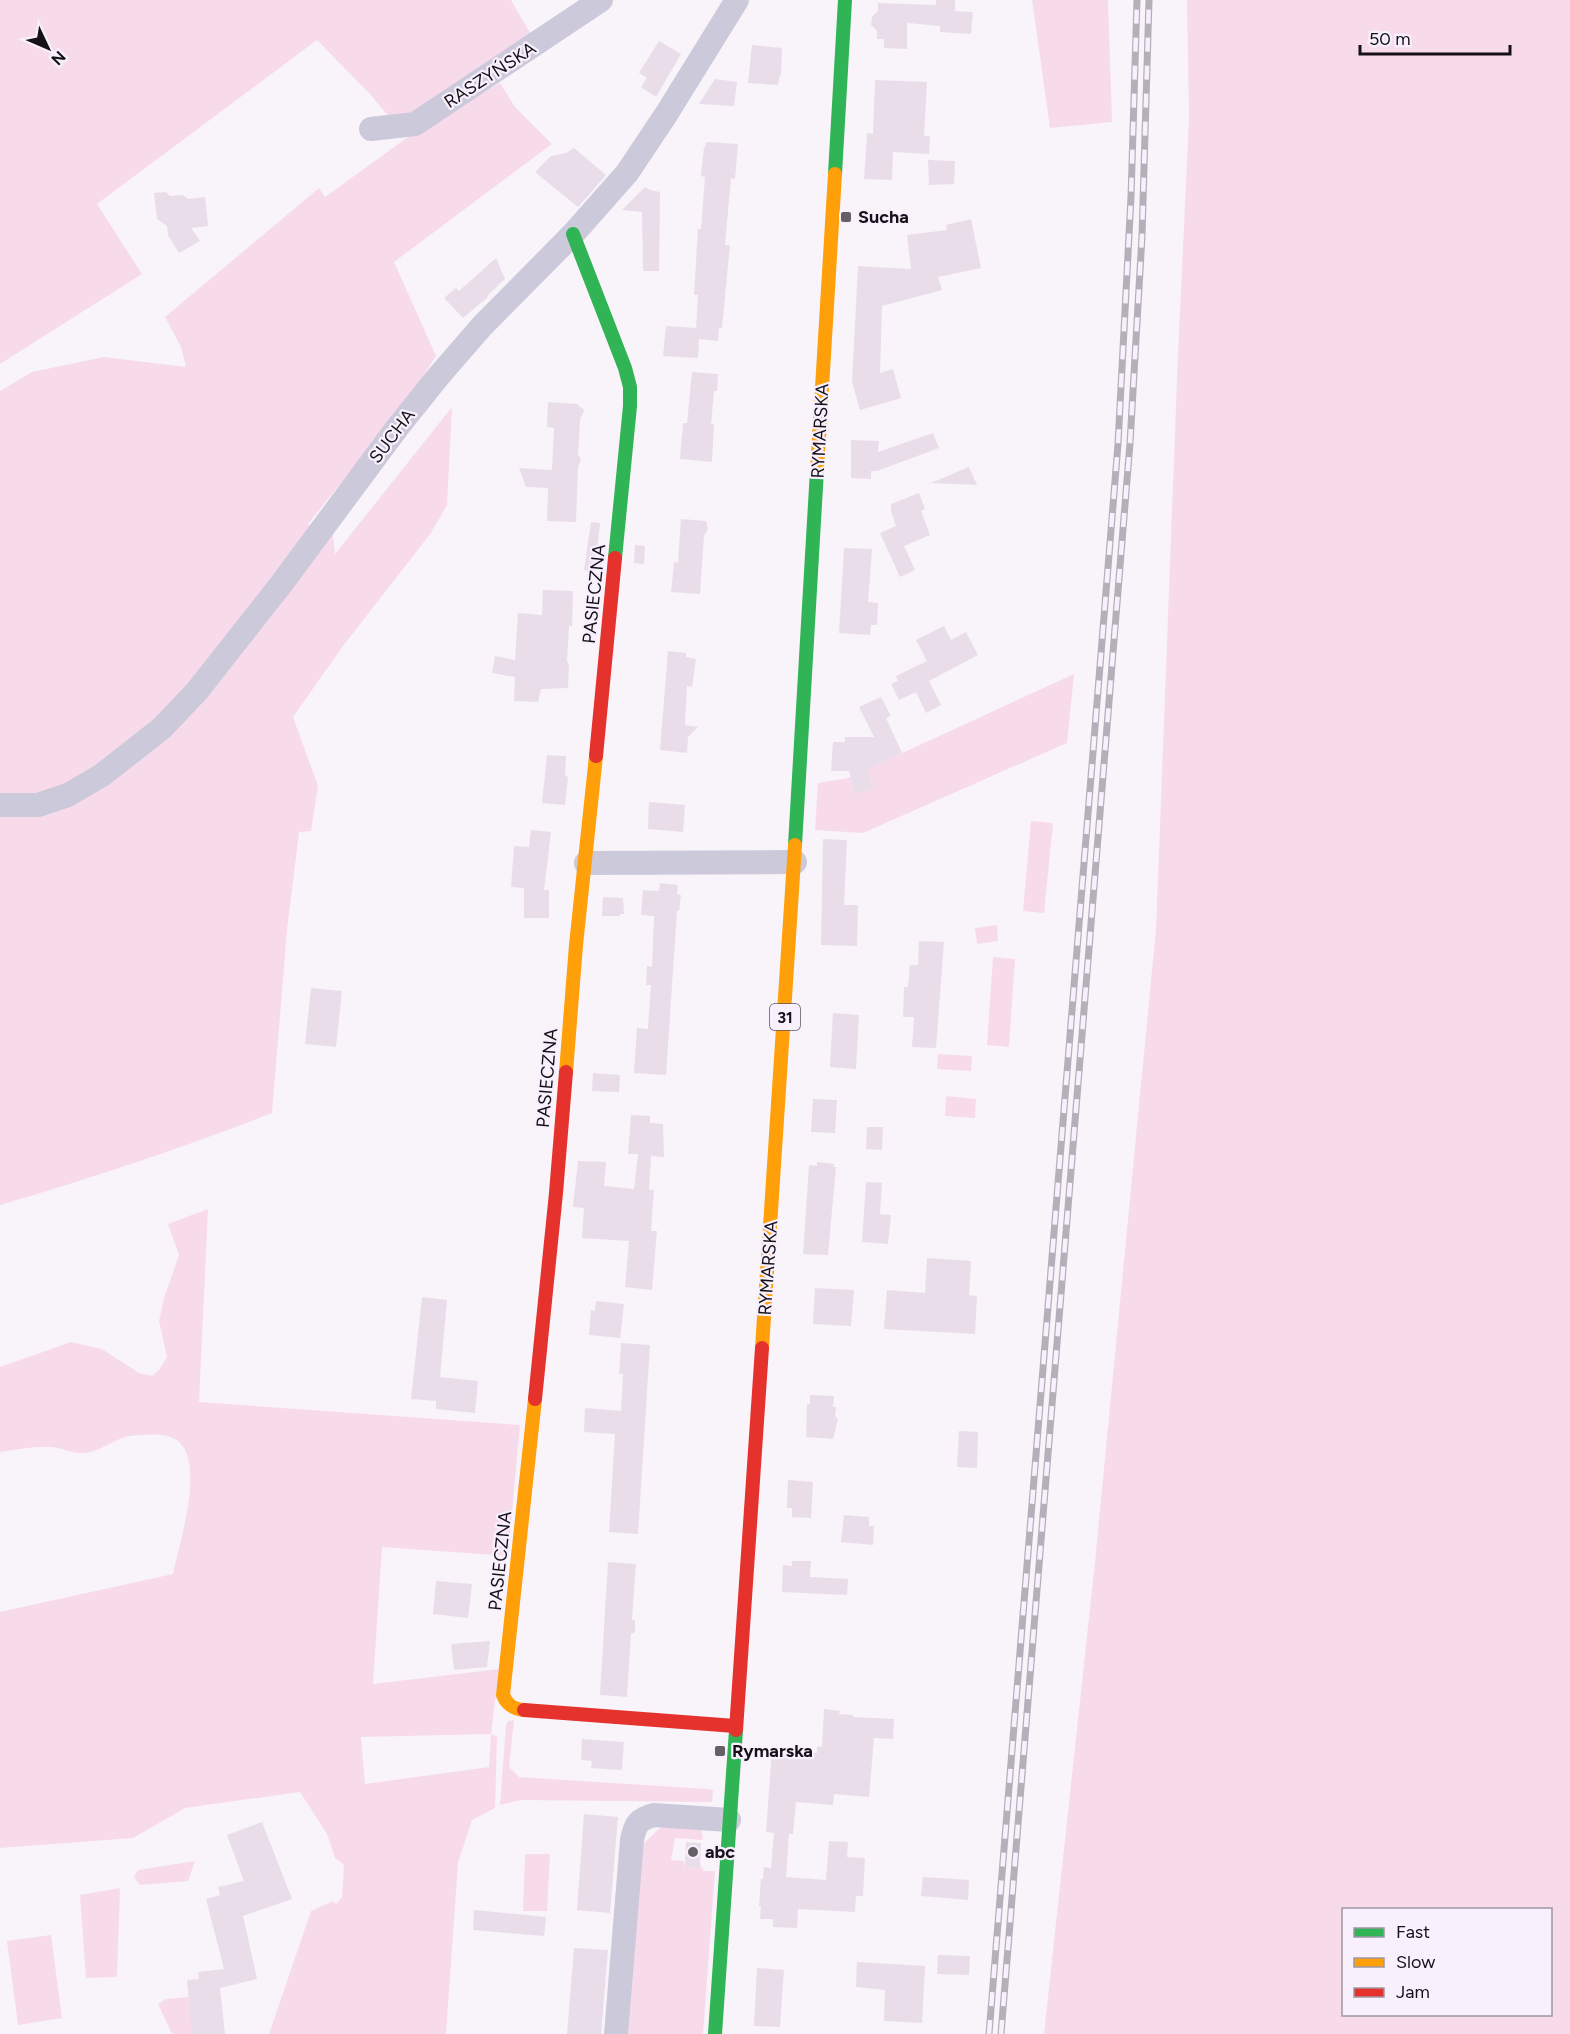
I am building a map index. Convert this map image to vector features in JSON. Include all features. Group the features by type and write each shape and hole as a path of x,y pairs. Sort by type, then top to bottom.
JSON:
{"main road":[{"name":"RYMARSKA","path":"715,2034 795,862 845,0"},
{"name":"PASIECZNA","path":"573,234 625,368 630,387 630,406 586,863 579,911 556,1194 503,1695 506,1703 516,1709 735,1726"}],"street":[{"name":"RASZYŃSKA","path":"371,129 415,124 601,0"},
{"name":"SUCHA","path":"0,806 38,805 68,795 102,775 162,728 227,654 437,378 482,326 573,234 627,172 646,146 737,0"},
{"path":"586,863 795,862"},
{"path":"616,2034 631,1850 635,1826 642,1818 654,1815 729,1820"}],"shaded area":[{"path":"0,0 511,0 533,38 409,121 392,120 317,40 97,204 142,274 0,364"},
{"path":"1032,0 1108,0 1112,122 1050,128"},
{"path":"1187,0 1570,0 1570,2034 1044,2034 1095,1562 1156,929 1189,118"},
{"path":"500,83 515,107 552,144 394,262 436,356 410,397 308,524 333,536 335,554 452,407 447,505 431,533 343,646 293,717 318,786 311,831 299,832 287,930 272,1113 137,1162 0,1205 0,391 32,372 104,357 186,367 181,347 165,317 319,188 325,197 415,132"},
{"path":"1074,674 1067,743 863,833 815,830 818,783 848,778"},
{"path":"1031,821 1053,823 1044,913 1023,911"},
{"path":"997,925 998,941 977,944 975,928"},
{"path":"993,957 1015,959 1009,1047 987,1045"},
{"path":"938,1054 972,1056 971,1071 937,1069"},
{"path":"946,1096 976,1099 975,1118 945,1116"},
{"path":"208,1209 199,1402 520,1425 508,1556 382,1547 373,1684 499,1669 491,1734 497,1737 495,1808 472,1820 458,1863 446,2034 269,2034 311,1911 333,1901 336,1904 342,1897 344,1865 335,1858 327,1834 300,1792 185,1808 133,1838 0,1848 0,1612 173,1574 189,1500 190,1479 188,1460 182,1445 170,1437 161,1435 129,1436 86,1453 54,1447 0,1452 0,1367 71,1342 102,1349 139,1373 152,1376 167,1357 159,1321 164,1298 179,1255 168,1224","holes":["491,1734 489,1767 365,1784 361,1737"]},
{"path":"514,1720 509,1767 519,1777 707,1789 713,1790 712,1802 521,1800 500,1805 506,1725 508,1721"},
{"path":"662,1826 701,1828 703,1840 675,1838 671,1860 684,1861 685,1867 715,1871 703,2034 625,2034 643,1844"},
{"path":"525,1854 550,1854 547,1911 523,1911"},
{"path":"195,1861 188,1881 140,1885 134,1877 138,1870"},
{"path":"120,1888 117,1977 86,1978 80,1895"},
{"path":"51,1935 62,2018 18,2025 7,1941"},
{"path":"189,1997 193,2034 172,2034 158,2004 166,1999"}],"building":[{"path":"936,0 955,0 955,11 973,12 971,34 940,32 940,26 907,23 907,49 884,48 884,39 877,39 877,31 871,25 872,17 878,11 878,3 936,5"},
{"path":"659,41 681,54 656,97 641,87 647,78 639,73"},
{"path":"752,45 782,48 781,75 778,85 748,83"},
{"path":"715,79 737,82 734,106 699,104"},
{"path":"875,80 927,82 924,136 930,136 929,154 893,152 892,180 864,179 867,133 873,134"},
{"path":"706,142 738,144 735,179 731,178 725,245 730,245 722,328 719,328 718,341 699,339 698,358 663,356 666,326 696,328 698,295 694,295 698,229 701,229 705,177 701,176"},
{"path":"574,148 606,175 578,207 535,172 551,156 566,153"},
{"path":"928,160 955,161 954,184 929,185"},
{"path":"645,187 660,192 659,271 643,271 642,212 622,210"},
{"path":"166,192 170,196 183,195 188,199 205,197 208,226 191,228 200,241 179,253 168,235 167,226 157,219 154,193"},
{"path":"971,219 981,268 938,277 942,290 882,306 880,373 893,369 901,398 860,410 852,382 858,266 911,269 907,235 947,230 946,225"},
{"path":"496,258 505,279 463,318 444,298 456,288 459,291"},
{"path":"692,372 718,374 711,424 714,424 712,462 680,459 683,423 687,423"},
{"path":"548,402 577,404 584,410 580,420 578,455 581,459 578,468 576,522 547,521 548,488 526,487 519,468 552,470 554,428 547,427"},
{"path":"933,433 939,448 877,471 871,471 871,479 851,478 851,440 879,441 878,452"},
{"path":"969,467 977,485 931,483"},
{"path":"919,493 925,509 921,511 930,535 904,546 915,570 900,577 880,533 896,526 891,504"},
{"path":"681,519 706,521 708,529 704,536 700,594 671,592 674,562 678,563"},
{"path":"591,522 600,523 595,571 584,570"},
{"path":"635,545 645,546 644,564 634,563"},
{"path":"844,548 872,549 868,602 878,603 877,625 871,625 870,635 839,633"},
{"path":"543,590 573,591 572,626 569,626 567,661 569,665 568,688 541,689 538,702 514,701 515,677 492,673 495,656 515,660 518,613 542,615"},
{"path":"944,626 951,640 966,632 978,655 929,681 941,705 926,713 916,692 899,700 891,684 898,681 896,676 927,661 916,640"},
{"path":"668,651 686,653 686,657 696,659 692,687 687,686 685,725 698,727 688,737 687,753 660,750"},
{"path":"881,697 891,716 886,718 902,753 868,769 873,789 855,794 849,771 831,771 833,742 845,742 845,737 874,737 859,707"},
{"path":"547,755 566,756 565,776 568,777 565,805 542,803"},
{"path":"649,802 685,805 683,832 648,829"},
{"path":"531,830 551,832 544,890 549,890 549,918 524,918 524,888 511,887 514,846 529,847"},
{"path":"823,839 847,840 844,905 858,905 857,946 821,945"},
{"path":"660,883 678,885 677,894 681,895 679,911 677,911 666,1075 634,1073 637,1028 648,1029 651,985 646,985 647,966 652,967 654,916 641,915 643,890 659,891"},
{"path":"603,897 623,898 624,914 602,916"},
{"path":"919,941 944,942 936,1048 912,1047 914,1017 903,1017 904,987 908,987 910,965 918,965"},
{"path":"311,988 342,991 336,1047 305,1044"},
{"path":"833,1013 859,1015 856,1069 830,1067"},
{"path":"593,1073 620,1075 619,1092 592,1091"},
{"path":"813,1099 837,1100 835,1133 811,1132"},
{"path":"631,1115 650,1116 650,1123 663,1124 664,1157 651,1156 649,1190 654,1190 651,1231 657,1231 652,1290 625,1287 629,1241 582,1238 584,1208 573,1207 578,1161 606,1162 604,1186 634,1189 638,1154 628,1154"},
{"path":"867,1127 883,1127 882,1150 866,1149"},
{"path":"817,1162 834,1164 833,1167 836,1167 828,1255 803,1254 809,1165 817,1166"},
{"path":"866,1182 882,1183 880,1214 891,1215 888,1244 862,1242"},
{"path":"927,1258 971,1261 969,1295 977,1296 975,1334 884,1329 887,1290 925,1293"},
{"path":"815,1288 854,1290 851,1326 813,1324"},
{"path":"422,1297 447,1300 440,1377 478,1381 475,1413 436,1409 436,1401 411,1399"},
{"path":"596,1301 624,1304 620,1338 589,1335 591,1310 595,1311"},
{"path":"621,1343 650,1345 638,1534 609,1532 615,1434 584,1432 585,1408 621,1411 623,1374 619,1374"},
{"path":"810,1395 834,1396 833,1407 836,1407 835,1416 838,1419 833,1439 806,1437 807,1404 810,1404"},
{"path":"959,1431 978,1432 977,1468 957,1467"},
{"path":"788,1480 813,1482 811,1518 792,1517 792,1508 787,1508"},
{"path":"844,1515 869,1517 869,1526 874,1526 873,1545 841,1542"},
{"path":"792,1561 811,1561 810,1577 848,1579 847,1595 782,1592 783,1565 792,1566"},
{"path":"608,1562 636,1564 632,1620 635,1620 635,1632 631,1634 627,1697 600,1695"},
{"path":"436,1581 472,1584 468,1618 433,1614"},
{"path":"490,1641 487,1667 454,1670 451,1644"},
{"path":"824,1709 840,1711 839,1714 853,1715 853,1717 894,1719 893,1739 874,1738 869,1797 834,1794 833,1805 796,1802 793,1834 789,1834 786,1877 826,1880 829,1841 848,1842 847,1857 865,1858 863,1896 856,1896 855,1912 798,1909 797,1928 773,1927 773,1919 760,1919 761,1906 759,1906 764,1867 771,1868 774,1833 766,1832 772,1750 817,1753 817,1746 822,1747"},
{"path":"582,1739 624,1742 622,1770 591,1768 592,1761 581,1760"},
{"path":"584,1814 618,1817 610,1913 577,1910"},
{"path":"262,1822 292,1899 243,1916 257,1979 220,1988 225,2034 192,2034 187,1980 199,1979 198,1972 224,1969 206,1899 220,1895 218,1887 244,1881 227,1835"},
{"path":"686,1842 701,1843 700,1868 685,1867"},
{"path":"923,1877 969,1880 968,1900 921,1896"},
{"path":"474,1910 546,1917 544,1936 473,1930"},
{"path":"574,1948 608,1950 601,2034 567,2034"},
{"path":"938,1955 970,1956 969,1975 937,1974"},
{"path":"857,1962 925,1966 922,2023 884,2021 885,1990 856,1987"},
{"path":"757,1968 784,1970 780,2027 754,2026"}],"railway":[{"path":"989,2034 1118,444 1131,197 1137,0"},
{"path":"1001,2034 1130,443 1142,236 1149,0"}],"traffic: fast":[{"path":"835,174 845,0"},
{"path":"573,234 625,368 630,387 615,558"},
{"path":"795,845 817,470"},
{"path":"715,2034 736,1730"}],"traffic: slow":[{"path":"817,470 835,174"},
{"path":"566,1072 576,945 596,756"},
{"path":"762,1348 795,845"},
{"path":"524,1710 511,1706 503,1695 535,1399"}],"traffic: jam":[{"path":"596,756 615,558"},
{"path":"535,1399 566,1072"},
{"path":"736,1730 762,1348"},
{"path":"524,1710 735,1726"}],"place":[{"name":"Sucha","path":"846,217"},
{"name":"Rymarska","path":"720,1751"},
{"name":"abc","path":"693,1852"}]}
